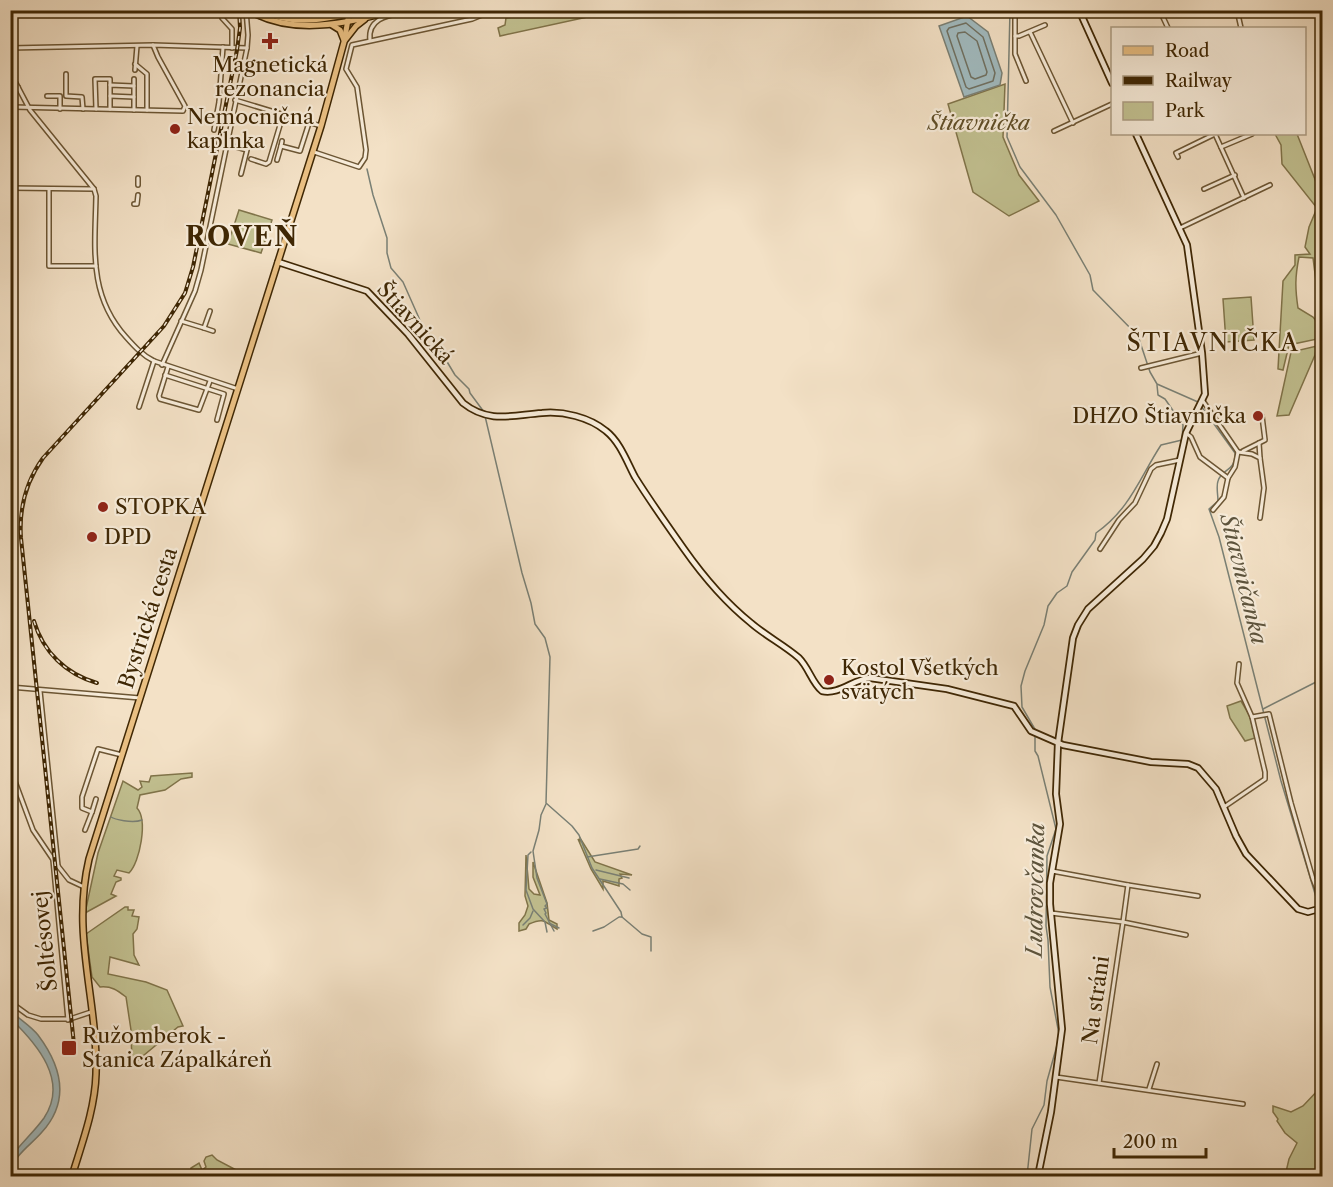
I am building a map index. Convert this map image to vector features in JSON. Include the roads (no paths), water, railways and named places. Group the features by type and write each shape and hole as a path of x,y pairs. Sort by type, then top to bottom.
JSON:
{"main road":[{"path":"260,10 296,21 396,10"},
{"path":"249,11 289,26 314,27 331,24 349,15"},
{"path":"344,42 368,14"},
{"name":"Bystrická cesta","path":"72,1176 95,1091 95,1053 82,931 84,887 92,850 321,126 349,15"},
{"path":"331,24 340,30 344,42"}],"street":[{"path":"271,10 284,15 304,16 310,10"},
{"path":"370,41 370,28 377,19 414,10"},
{"path":"313,151 359,167 365,158 366,150 357,87 346,72 352,45 472,19 494,10"},
{"path":"1015,10 1015,54 1026,81"},
{"path":"1078,10 1111,79"},
{"path":"1168,27 1160,12 1169,10"},
{"path":"1237,10 1241,27"},
{"path":"162,365 197,286 247,48 249,11"},
{"path":"222,18 232,29 232,48"},
{"path":"1015,36 1045,26"},
{"path":"1030,32 1073,123"},
{"path":"10,48 153,45 247,48"},
{"path":"13,106 180,111 185,109 153,45"},
{"path":"135,70 137,46"},
{"path":"213,130 219,102 223,47"},
{"path":"135,64 147,74 147,110"},
{"path":"10,72 28,107 94,189 96,196 96,266 99,291 109,314 142,354 154,361 238,389"},
{"path":"66,74 66,96 82,97 83,109"},
{"path":"96,109 95,79 110,79 110,109"},
{"path":"134,79 134,110"},
{"path":"110,86 134,86"},
{"path":"10,115 18,87"},
{"path":"47,96 60,96 60,108"},
{"path":"110,96 134,97"},
{"path":"235,100 321,126"},
{"path":"1054,131 1111,105"},
{"path":"251,159 266,164 269,162 283,115"},
{"path":"281,146 300,151 309,123"},
{"path":"1038,1176 1056,1077 1062,1016 1051,913 1052,871 1060,825 1056,794 1058,742 1070,654 1078,625 1088,609 1143,559 1154,546 1167,519 1186,432 1205,390 1187,245 1136,135"},
{"path":"1178,157 1176,153 1213,135"},
{"path":"1215,135 1244,198"},
{"path":"1221,147 1250,135"},
{"path":"277,160 282,141"},
{"path":"226,144 248,150 241,174"},
{"path":"1204,189 1235,175"},
{"path":"138,178 138,185"},
{"path":"1180,228 1270,185"},
{"path":"10,188 94,189"},
{"path":"49,189 50,266 96,266"},
{"path":"134,204 137,204 138,195"},
{"name":"Štiavnická","path":"278,262 367,291 408,334 463,403 481,414 519,417 554,412 582,418 606,430 618,444 645,492 702,574 751,623 803,663 822,691 832,692 859,680 870,678 965,693 1014,706 1026,726 1035,734 1058,742"},
{"path":"204,328 210,310"},
{"path":"181,321 213,331"},
{"path":"1141,368 1202,353"},
{"path":"139,407 154,361"},
{"path":"168,367 160,399 199,410 211,380"},
{"path":"165,375 224,394 217,420"},
{"path":"1201,403 1238,452 1235,467 1228,478 1224,497 1213,510"},
{"path":"1238,452 1265,440 1262,416"},
{"path":"1186,432 1191,437 1200,457 1228,478"},
{"path":"1259,443 1264,488 1260,518"},
{"path":"1243,451 1260,458"},
{"path":"1100,549 1119,520 1135,503 1151,469 1156,465 1180,459"},
{"path":"10,644 16,672 10,694"},
{"path":"1224,807 1263,781 1266,776 1252,717 1237,683 1239,664"},
{"path":"11,688 140,698"},
{"path":"40,691 58,866"},
{"path":"1252,717 1269,714 1313,879 1322,901"},
{"path":"1058,742 1152,762 1194,765 1209,779 1236,836 1250,859 1296,907 1306,912 1321,909"},
{"path":"92,812 82,808 81,803 98,748 122,755"},
{"path":"10,768 33,830 69,880 84,887"},
{"path":"85,830 96,799"},
{"name":"Šoltésovej","path":"53,860 68,1020"},
{"path":"1052,871 1198,896"},
{"name":"Na stráni","path":"1099,1083 1128,885"},
{"path":"1051,913 1123,922 1186,935"},
{"path":"10,1002 35,1018 68,1020 91,1012"},
{"path":"1149,1089 1157,1064"},
{"path":"1056,1077 1243,1104"}],"water":[{"path":"967,16 988,32 1002,73 1000,85 964,97 939,26"},
{"path":"11,1011 35,1032 46,1047 53,1059 60,1084 57,1108 51,1120 20,1155 11,1171 11,1157 44,1118 51,1104 53,1090 47,1064 31,1040 11,1019"}],"waterway":[{"name":"Štiavničanka","path":"1010,10 1007,137 1020,167 1056,215 1090,275 1093,290 1138,336 1150,372 1157,384 1198,402"},
{"path":"367,169 387,238 387,253 391,268 403,282 423,327 434,340 455,375 469,389 484,412"},
{"name":"Ludrovčanka","path":"1036,731 1022,707 1021,686 1044,625 1048,606 1057,593 1067,586 1072,572 1095,540 1096,533 1108,524 1126,504 1161,445 1182,440 1183,425 1165,399 1158,395 1157,385"},
{"name":"Štiavničanka","path":"1201,406 1235,453 1233,464 1218,481 1218,501 1209,509 1219,537 1281,781 1319,907"},
{"path":"485,416 535,624 545,638 550,657 546,803 579,835 592,868 621,912 622,917 593,931"},
{"path":"1263,709 1322,679"},
{"name":"Ludrovčanka","path":"1035,736 1035,751 1056,829 1047,856 1046,926 1050,987 1059,1034"},
{"path":"546,804 541,815 533,851 537,878 547,904 545,906 547,908 544,909 545,914 554,931"},
{"path":"111,817 129,821 142,820"},
{"path":"587,857 638,849 640,846"},
{"path":"531,852 528,855 526,890 533,909 545,922 547,932"},
{"path":"596,870 629,878"},
{"path":"600,879 623,884 630,890"},
{"path":"523,925 533,911"},
{"path":"622,917 642,934 651,937 651,951"},
{"path":"549,923 559,928"},
{"name":"Ludrovčanka","path":"1027,1176 1032,1129 1044,1105 1047,1081 1059,1038"}],"railway":[{"path":"75,1054 21,538 22,507 32,477 43,458 164,326 185,293 193,267 237,50 240,28 239,10"},
{"path":"34,621 43,642 57,660 75,674 97,683"}],"place":[{"name":"Magnetická rezonancia","path":"270,41"},
{"name":"Nemocničná kaplnka","path":"175,129"},
{"name":"DHZO Štiavnička","path":"1258,416"},
{"name":"STOPKA","path":"103,507"},
{"name":"DPD","path":"92,537"},
{"name":"Kostol Všetkých svätých","path":"829,680"},
{"name":"Ružomberok - Stanica Zápalkáreň","path":"69,1048"}],"district":[{"name":"ROVEŇ","path":"242,237"},
{"name":"ŠTIAVNIČKA","path":"1213,343"}],"park label":[{"name":"Štiavnička","path":"979,123"}]}
